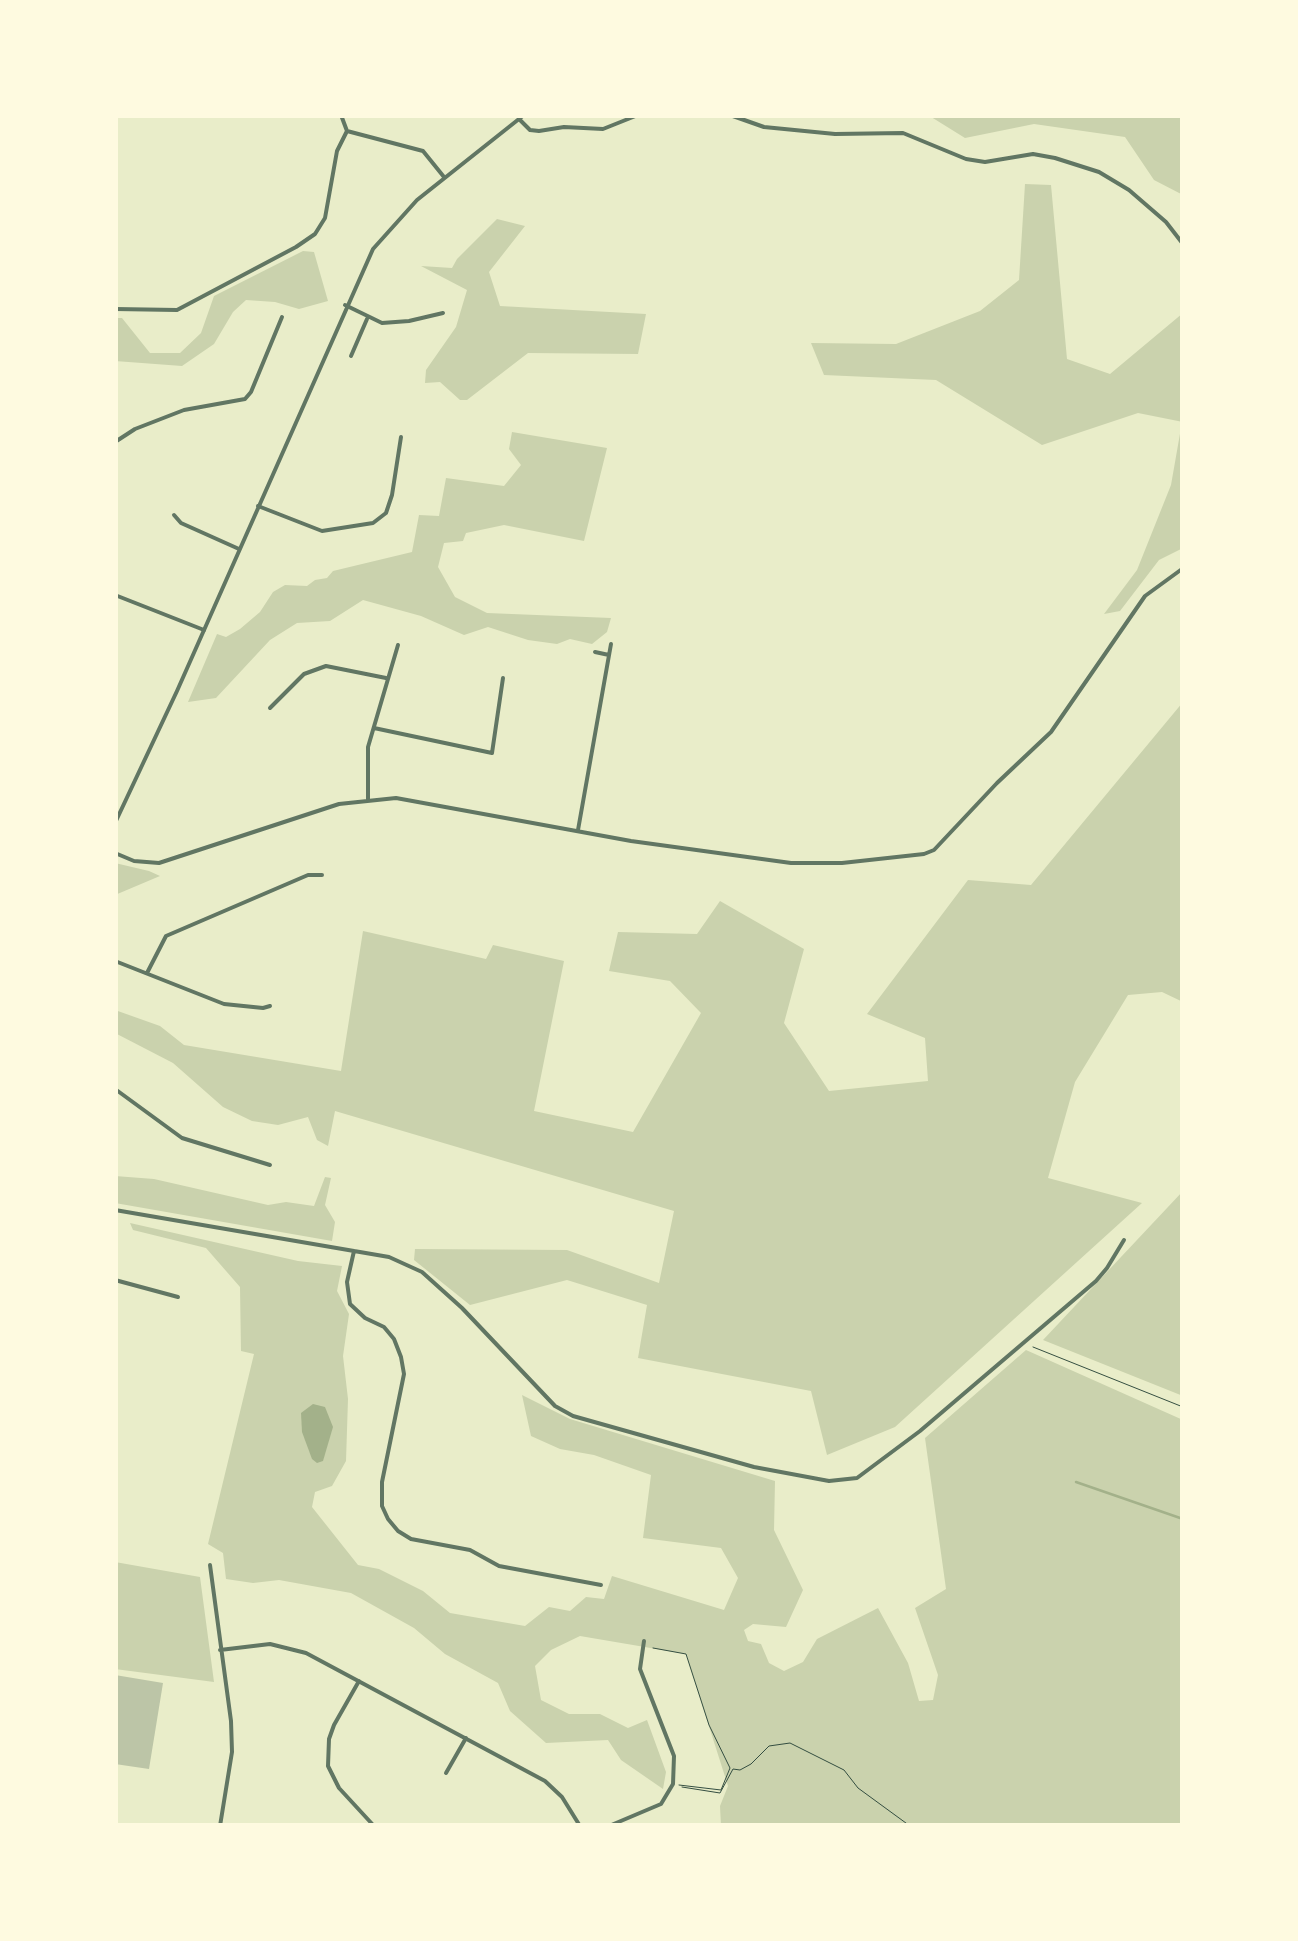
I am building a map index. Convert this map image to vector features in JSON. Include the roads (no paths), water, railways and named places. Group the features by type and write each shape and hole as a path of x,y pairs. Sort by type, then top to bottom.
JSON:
{"street":[{"path":"115,310 176,310 296,248 315,234 325,218 337,150 347,131 341,115"},
{"path":"115,823 372,249 394,222 444,177 522,117 530,130 538,131 564,127 603,129 638,115"},
{"path":"730,115 764,127 835,134 903,133 985,162 1033,154 1055,158 1099,172 1129,190 1166,222 1183,244"},
{"path":"347,131 423,151 444,177"},
{"path":"345,305 382,323 444,313"},
{"path":"115,442 135,428 184,410 245,398 282,317"},
{"path":"351,356 368,318"},
{"path":"258,506 322,531 372,523 386,513 401,437"},
{"path":"174,515 181,523 239,550"},
{"path":"115,854 158,863 338,804 396,798 631,841 791,863 895,858 934,850 1065,716 1145,596 1182,569"},
{"path":"115,595 204,630"},
{"path":"578,830 611,644"},
{"path":"368,799 368,748 398,645"},
{"path":"594,652 609,655"},
{"path":"270,708 304,674 326,666 386,678"},
{"path":"374,728 492,753 503,678"},
{"path":"146,973 166,936 308,875 322,875"},
{"path":"115,961 224,1004 270,1006"},
{"path":"115,1089 182,1138 270,1165"},
{"path":"115,1210 389,1257 422,1272 462,1308 555,1406 573,1416 754,1466 829,1481 857,1478 876,1466 1096,1281 1124,1240"},
{"path":"354,1252 347,1282 350,1304 365,1318 384,1327 394,1339 404,1374 382,1482 382,1506 388,1519 411,1538 470,1550 499,1566 601,1586"},
{"path":"115,1280 178,1297"},
{"path":"210,1565 232,1752 220,1826"},
{"path":"609,1826 660,1804 673,1784 674,1756 640,1670 644,1644"},
{"path":"220,1650 283,1645 306,1653 545,1782 562,1796 580,1826"},
{"path":"359,1681 334,1725 328,1766 338,1788 374,1826"},
{"path":"446,1773 466,1738"}],"waterway":[{"path":"1076,1482 1183,1519"}]}
